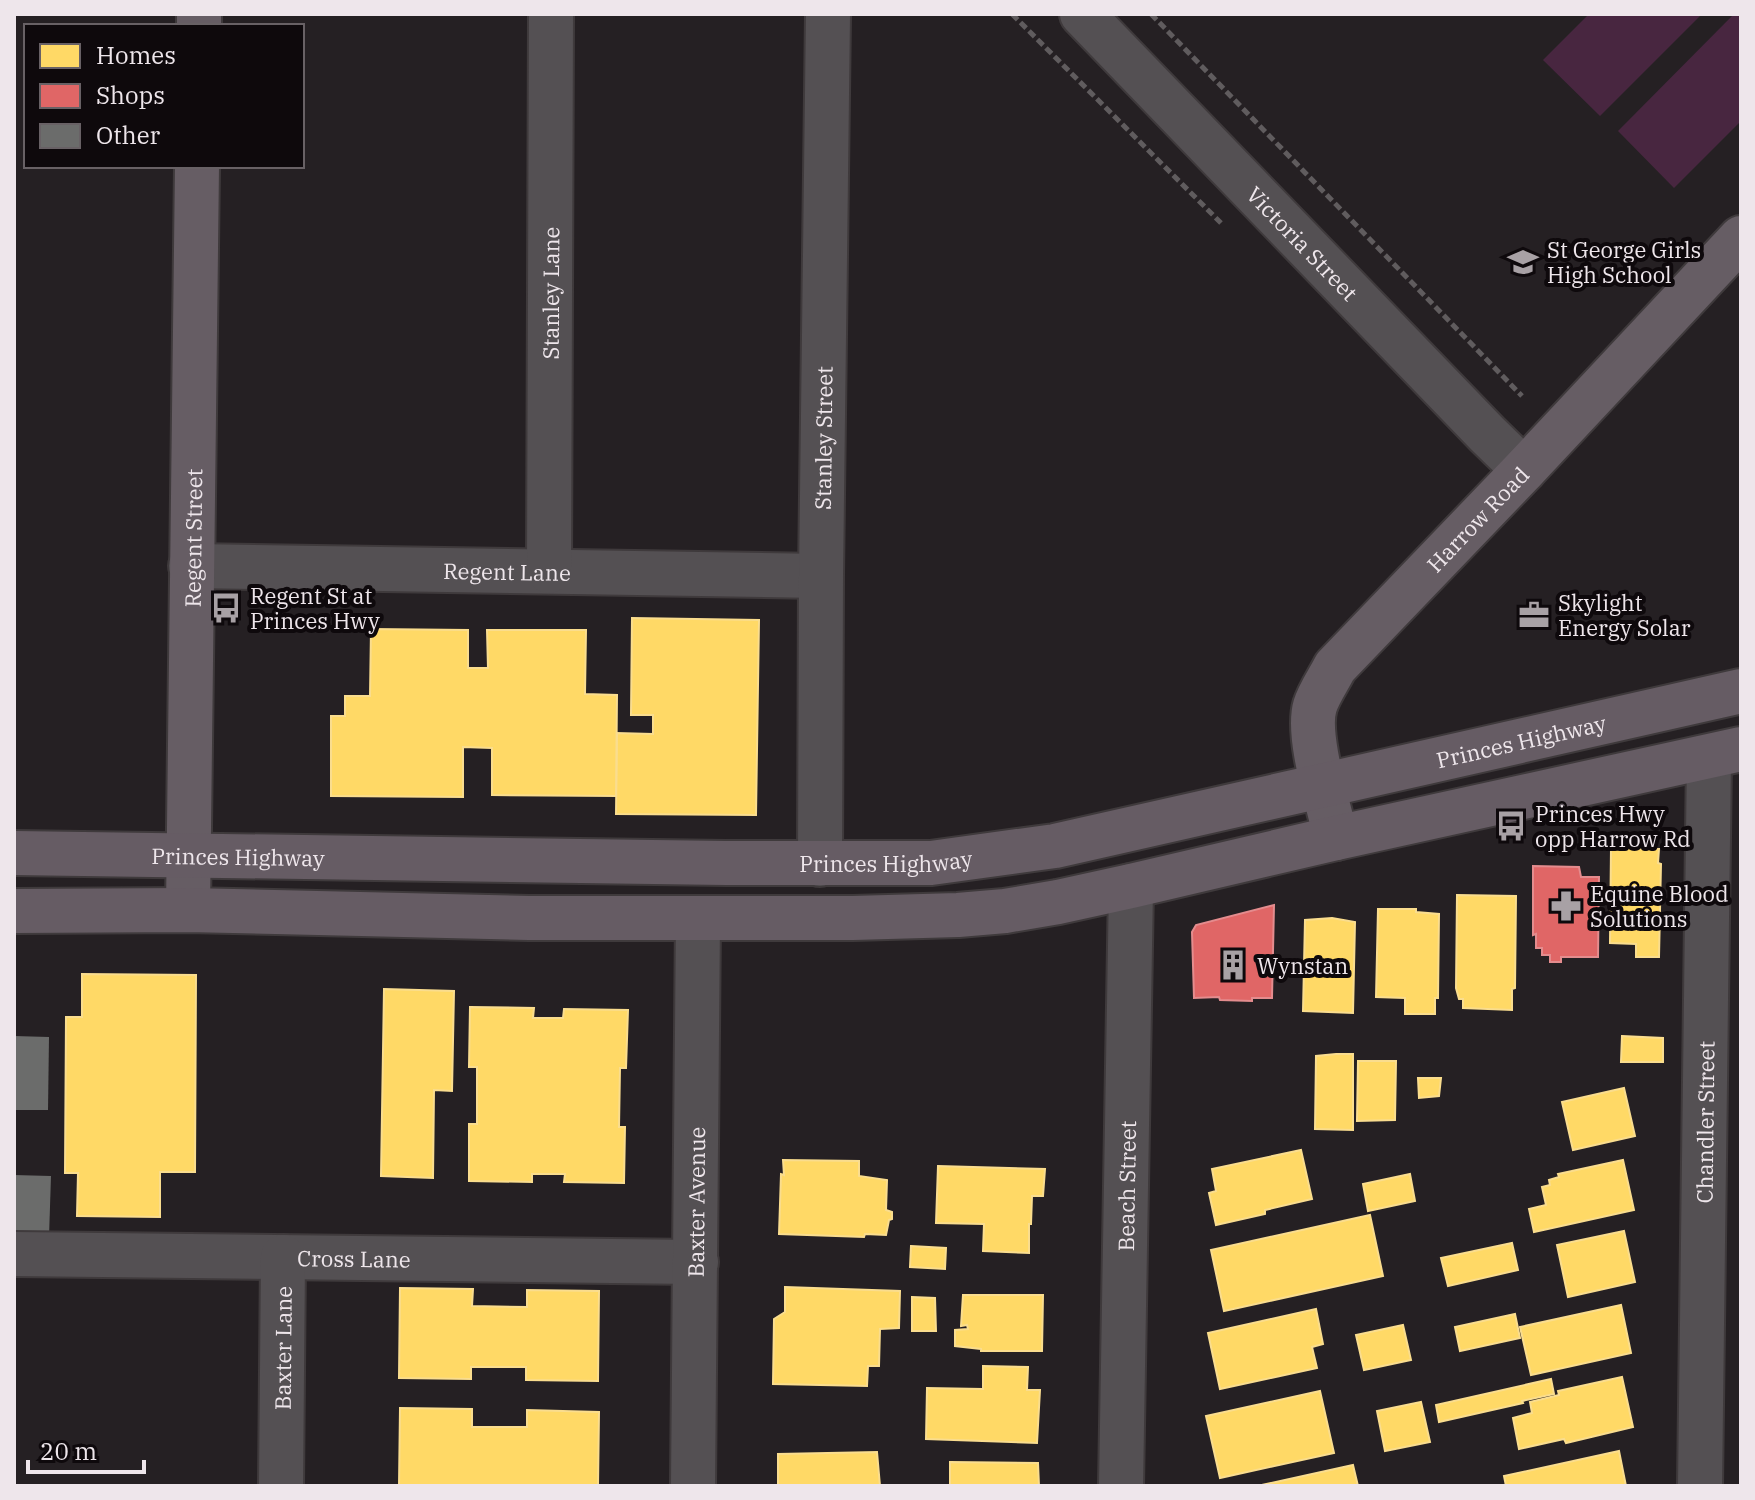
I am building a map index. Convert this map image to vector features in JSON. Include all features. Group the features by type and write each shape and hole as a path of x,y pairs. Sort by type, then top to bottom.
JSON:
{"highway":[{"name":"Princes Highway","path":"14,853 931,863 1055,846 1741,691"},
{"path":"14,911 188,910 529,918 958,915 1018,909 1131,886 1725,753"}],"main road":[{"name":"Regent Street","path":"188,910 197,168"},
{"name":"Harrow Road","path":"1336,838 1314,744 1315,706 1335,667 1741,238"}],"street":[{"name":"Stanley Lane","path":"549,571 551,14"},
{"name":"Stanley Street","path":"820,864 828,14"},
{"name":"Victoria Street","path":"1082,14 1524,470"},
{"name":"Regent Lane","path":"191,566 821,576"},
{"name":"Chandler Street","path":"1700,1486 1725,753"},
{"name":"Beach Street","path":"1121,1486 1131,886"},
{"name":"Baxter Avenue","path":"693,1486 698,918"},
{"name":"Cross Lane","path":"14,1254 696,1262"},
{"name":"Baxter Lane","path":"281,1486 283,1257"}],"path":[{"path":"1151,14 1522,396"}],"shaded area":[{"path":"1589,14 1702,14 1600,116 1543,60"},
{"path":"1734,14 1741,14 1741,121 1674,188 1618,131"}],"building: Homes":[{"path":"632,618 759,620 756,815 616,814 617,733 653,734 653,715 631,715"},
{"path":"371,629 468,630 468,668 488,668 487,630 586,630 585,694 617,695 616,796 492,795 492,748 463,747 463,797 331,796 331,716 345,716 345,696 370,696"},
{"path":"1611,848 1659,849 1659,957 1636,957 1636,944 1610,943"},
{"path":"1457,895 1516,896 1512,1010 1463,1008 1463,999 1459,999 1456,988"},
{"path":"1378,909 1416,909 1416,912 1439,914 1435,1014 1405,1014 1405,998 1376,997"},
{"path":"1332,918 1355,922 1353,1013 1303,1011 1305,920"},
{"path":"82,974 196,975 195,1172 160,1172 160,1217 77,1216 78,1173 65,1173 66,1017 82,1017"},
{"path":"384,989 454,991 452,1091 434,1090 433,1178 381,1176"},
{"path":"470,1007 534,1008 533,1018 563,1018 564,1009 628,1010 626,1068 620,1068 619,1127 625,1127 624,1183 564,1182 565,1174 532,1174 532,1182 469,1181 469,1124 477,1124 477,1067 469,1067"},
{"path":"1622,1036 1663,1038 1663,1062 1621,1062"},
{"path":"1353,1054 1353,1130 1315,1129 1316,1056"},
{"path":"1358,1061 1396,1061 1395,1120 1357,1121"},
{"path":"1418,1078 1441,1078 1439,1096 1419,1098"},
{"path":"1624,1088 1635,1136 1573,1150 1562,1102"},
{"path":"1301,1150 1312,1199 1216,1225 1209,1193 1216,1191 1212,1169"},
{"path":"783,1160 859,1161 859,1176 887,1180 886,1210 892,1212 892,1219 889,1220 886,1235 779,1234"},
{"path":"1623,1160 1634,1210 1534,1232 1529,1209 1546,1205 1542,1187 1550,1185 1549,1180 1559,1177 1558,1174"},
{"path":"938,1166 1045,1169 1043,1196 1032,1196 1029,1253 983,1251 984,1224 936,1223"},
{"path":"1410,1174 1415,1201 1368,1211 1363,1184"},
{"path":"1370,1215 1383,1276 1224,1311 1211,1250"},
{"path":"1624,1231 1635,1282 1568,1297 1557,1245"},
{"path":"1512,1243 1518,1270 1448,1286 1441,1258"},
{"path":"911,1246 946,1248 945,1269 910,1267"},
{"path":"785,1287 900,1291 899,1328 880,1329 879,1366 868,1366 867,1386 773,1384 774,1319 785,1312"},
{"path":"400,1288 473,1289 472,1306 527,1307 527,1290 599,1291 598,1381 526,1380 526,1367 471,1367 471,1379 399,1378"},
{"path":"963,1295 1043,1295 1042,1351 981,1351 955,1346 955,1330 968,1329 967,1325 961,1326"},
{"path":"912,1297 935,1298 936,1331 912,1331"},
{"path":"1621,1305 1631,1353 1531,1375 1520,1327"},
{"path":"1316,1309 1323,1344 1312,1347 1317,1368 1220,1389 1208,1333"},
{"path":"1515,1314 1520,1338 1460,1351 1455,1327"},
{"path":"1403,1325 1411,1360 1364,1370 1356,1335"},
{"path":"983,1366 1028,1367 1027,1390 1040,1390 1037,1443 926,1439 927,1388 983,1389"},
{"path":"1622,1377 1633,1427 1566,1443 1564,1439 1519,1449 1513,1418 1532,1413 1530,1402 1559,1395 1558,1391"},
{"path":"1551,1379 1554,1394 1439,1422 1436,1405"},
{"path":"1320,1391 1334,1453 1220,1478 1206,1416"},
{"path":"1421,1402 1430,1442 1385,1451 1377,1411"},
{"path":"400,1408 472,1409 472,1427 527,1427 527,1410 599,1412 598,1486 399,1486"},
{"path":"1619,1451 1626,1486 1506,1486 1504,1476"},
{"path":"877,1452 880,1486 778,1486 778,1454"},
{"path":"950,1462 1038,1463 1039,1486 950,1486"},
{"path":"1353,1465 1358,1486 1257,1486"}],"building: Shops":[{"name":"Equine Blood Solutions","path":"1533,866 1579,867 1581,877 1599,877 1598,957 1561,957 1561,962 1550,962 1550,955 1542,955 1542,948 1536,948 1536,934 1533,935"},
{"name":"Wynstan","path":"1274,905 1272,998 1252,998 1252,1001 1194,998 1192,932 1196,925"}],"building: Other":[{"path":"14,1036 49,1037 48,1110 14,1110"},
{"path":"14,1175 51,1176 49,1237 14,1237"}],"place":[{"name":"St George Girls High School","path":"1523,262"},
{"name":"Regent St at Princes Hwy","path":"226,608"},
{"name":"Skylight Energy Solar","path":"1534,615"},
{"name":"Princes Hwy opp Harrow Rd","path":"1511,826"},
{"name":"Equine Blood Solutions","path":"1566,906"},
{"name":"Wynstan","path":"1233,965"}]}
